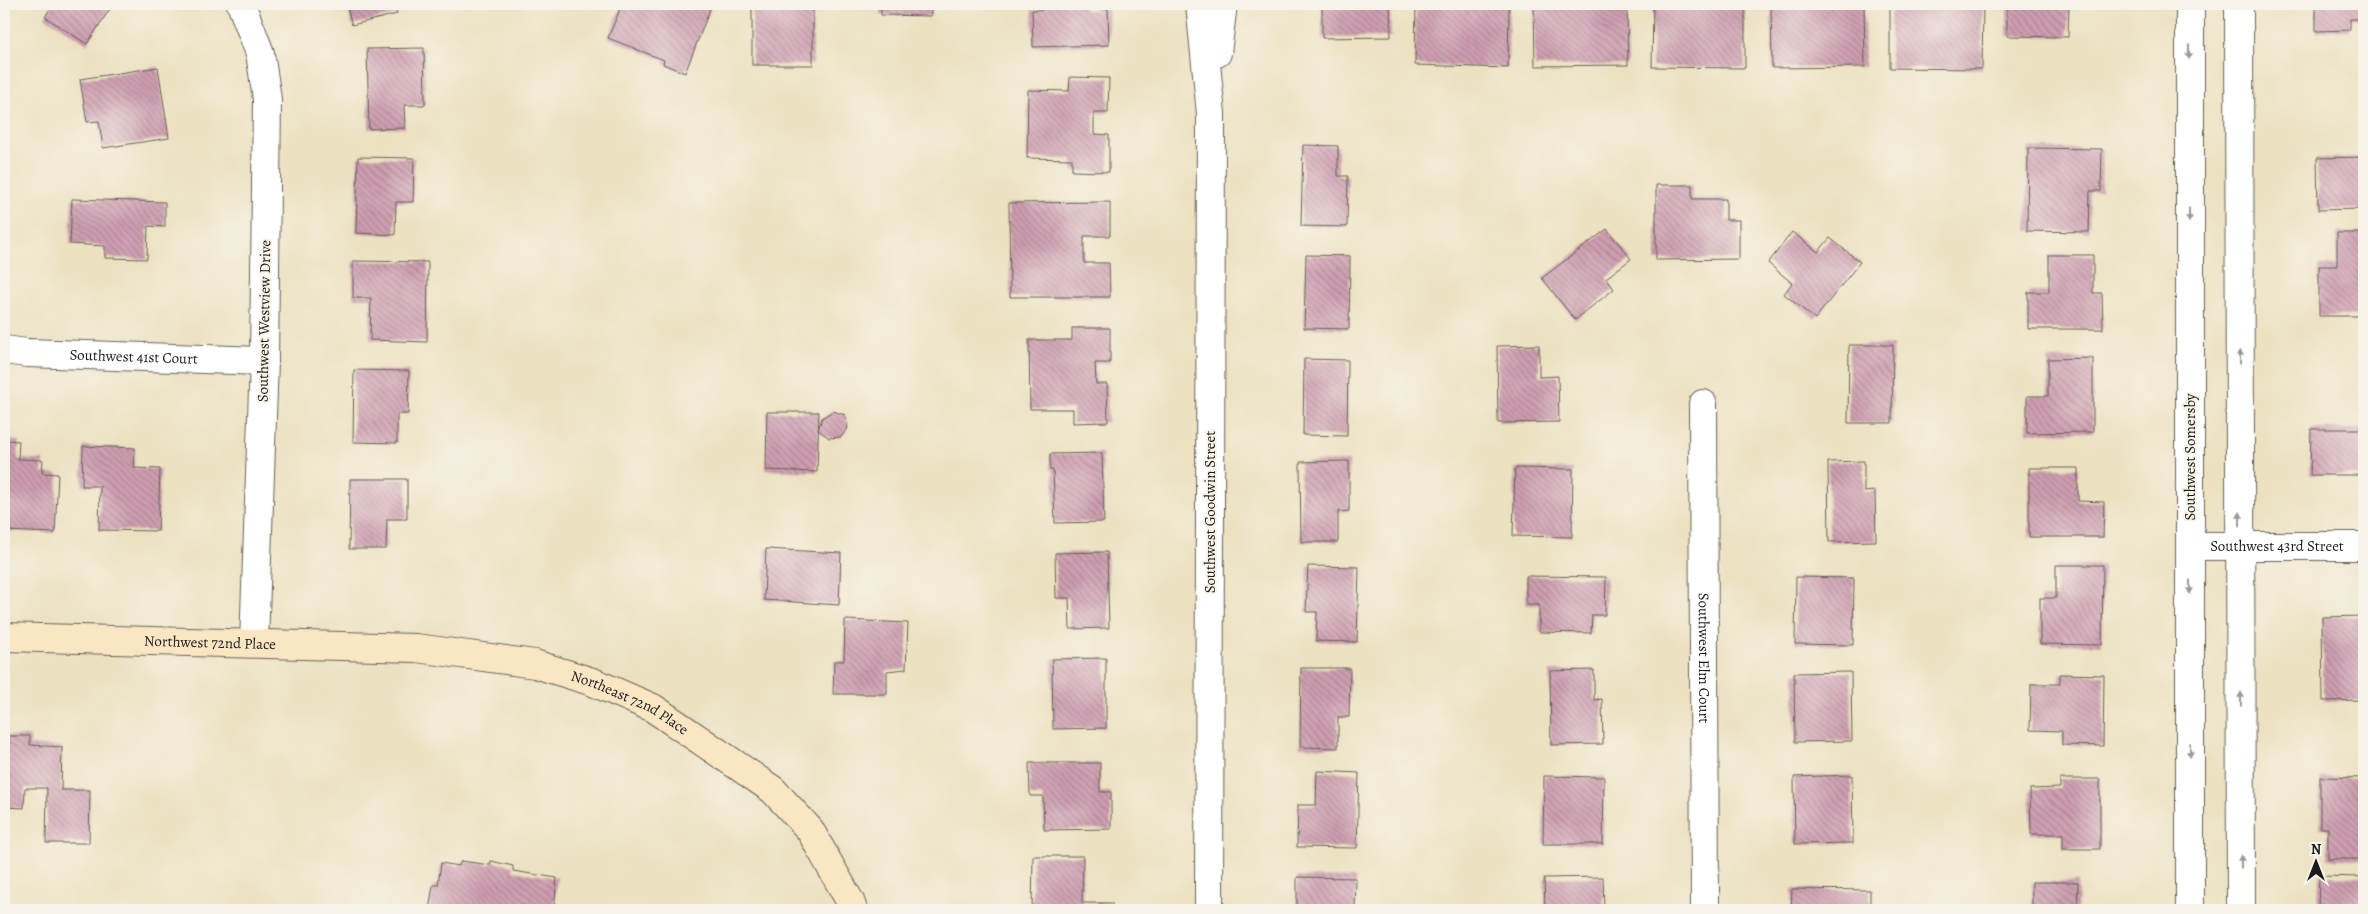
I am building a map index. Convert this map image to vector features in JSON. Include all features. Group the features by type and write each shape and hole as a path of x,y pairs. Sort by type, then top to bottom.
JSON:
{"street":[{"name":"Southwest Westview Drive","path":"241,4 260,53 267,99 264,361 254,643"},
{"name":"Southwest Goodwin Street","path":"1200,4 1211,114 1209,910"},
{"name":"Southwest Goodwin Street","path":"1211,114 1223,4"},
{"name":"Southwest Somersby","path":"2190,4 2190,910"},
{"path":"2239,4 2241,910"},
{"name":"Southwest 41st Court","path":"4,350 26,353 264,361"},
{"name":"Southwest Elm Court","path":"1703,404 1704,910"},
{"name":"Southwest 43rd Street","path":"2190,546 2364,546"},
{"name":"Northwest 72nd Place","path":"4,636 416,648"},
{"name":"Northeast 72nd Place","path":"416,648 535,664 593,682 653,708 773,790 810,830 850,901 853,910"}],"building":[{"path":"53,4 113,4 87,44 45,17"},
{"path":"346,4 395,4 397,14 352,25"},
{"path":"622,4 712,4 685,73 663,64 664,60 608,38"},
{"path":"752,4 813,4 813,65 752,65"},
{"path":"881,4 931,4 931,16 881,15"},
{"path":"1042,4 1083,4 1084,10 1108,9 1109,45 1033,47 1032,10 1042,10"},
{"path":"1322,4 1390,4 1391,37 1322,38"},
{"path":"1416,4 1509,4 1508,68 1415,65"},
{"path":"1534,4 1627,4 1628,65 1535,66"},
{"path":"1653,4 1745,4 1745,68 1652,67"},
{"path":"1771,4 1864,4 1865,67 1772,68"},
{"path":"1890,4 1983,4 1982,69 1890,68"},
{"path":"2007,4 2069,4 2068,37 2007,36"},
{"path":"2316,4 2364,4 2364,19 2350,19 2350,30 2316,31"},
{"path":"424,48 425,105 404,105 405,128 369,129 367,49"},
{"path":"158,67 169,138 103,148 99,121 87,122 80,79"},
{"path":"1070,77 1109,78 1108,113 1094,113 1094,134 1109,135 1109,172 1072,171 1072,159 1027,158 1028,90 1069,91"},
{"path":"1303,145 1338,146 1338,176 1348,176 1347,227 1301,226"},
{"path":"2028,148 2102,149 2101,191 2090,191 2089,232 2027,231"},
{"path":"358,157 414,158 413,202 396,202 395,235 356,233"},
{"path":"2364,157 2364,209 2318,210 2317,158"},
{"path":"1656,185 1692,185 1692,199 1726,199 1726,220 1739,220 1739,259 1656,260"},
{"path":"72,199 165,202 165,227 148,226 147,259 105,258 105,246 70,244"},
{"path":"1110,202 1110,236 1084,236 1084,263 1109,263 1110,297 1010,297 1009,203"},
{"path":"1607,229 1631,259 1606,278 1614,289 1575,320 1542,278"},
{"path":"1792,232 1818,252 1830,238 1860,262 1815,319 1784,294 1792,283 1768,263"},
{"path":"2337,233 2364,233 2364,316 2319,316 2319,266 2337,266"},
{"path":"1306,255 1350,256 1349,329 1304,328"},
{"path":"2049,255 2093,255 2093,293 2102,293 2103,329 2028,329 2028,292 2049,292"},
{"path":"353,261 428,262 427,342 370,340 371,298 353,298"},
{"path":"1072,328 1110,328 1110,363 1095,363 1096,384 1107,384 1108,422 1073,423 1073,409 1030,409 1029,340 1072,340"},
{"path":"1539,345 1539,377 1558,376 1559,422 1498,423 1497,346"},
{"path":"1849,345 1893,345 1892,423 1848,423"},
{"path":"2093,358 2093,432 2027,433 2027,396 2048,396 2048,359"},
{"path":"1304,359 1348,360 1347,436 1303,435"},
{"path":"354,370 409,371 408,414 397,414 397,443 353,442"},
{"path":"833,411 845,415 848,428 841,437 829,438 818,430 822,418"},
{"path":"767,412 819,412 817,472 766,470"},
{"path":"2311,429 2364,429 2364,475 2310,475"},
{"path":"4,440 19,441 18,459 43,460 42,473 58,474 55,533 4,531"},
{"path":"83,446 135,448 134,468 160,469 158,531 99,530 100,486 82,486"},
{"path":"1102,453 1104,522 1055,523 1053,470 1050,470 1050,454"},
{"path":"1349,461 1349,511 1338,512 1338,542 1301,542 1300,462"},
{"path":"1864,461 1864,492 1875,491 1876,541 1829,542 1828,462"},
{"path":"1515,468 1573,469 1572,537 1513,536"},
{"path":"2029,468 2078,468 2078,501 2104,502 2103,537 2029,537"},
{"path":"350,479 407,479 407,519 387,519 386,549 349,549"},
{"path":"766,549 841,553 839,605 764,600"},
{"path":"1107,552 1109,628 1070,629 1069,598 1056,598 1055,553"},
{"path":"2056,565 2103,565 2102,645 2040,644 2040,598 2056,598"},
{"path":"1308,566 1359,567 1357,642 1316,641 1317,612 1306,612"},
{"path":"1526,576 1606,577 1605,615 1592,615 1591,633 1539,632 1539,605 1526,605"},
{"path":"1796,577 1854,578 1853,645 1795,644"},
{"path":"2364,616 2364,700 2323,701 2322,617"},
{"path":"845,620 908,623 906,669 887,671 887,694 833,694 834,661 844,661"},
{"path":"1106,658 1106,728 1053,729 1052,659"},
{"path":"1301,668 1350,668 1349,717 1338,717 1338,748 1300,747"},
{"path":"1594,670 1594,700 1602,699 1603,744 1551,745 1550,671"},
{"path":"1851,672 1852,741 1795,742 1794,673"},
{"path":"2060,674 2104,675 2103,746 2062,745 2062,731 2030,730 2031,684 2060,684"},
{"path":"4,736 30,736 30,745 62,747 61,790 90,790 89,843 46,843 47,788 25,788 24,808 4,807"},
{"path":"1029,763 1100,763 1100,792 1111,792 1111,829 1044,830 1043,796 1030,796"},
{"path":"1317,771 1359,773 1357,848 1297,847 1298,805 1316,805"},
{"path":"1852,775 1853,843 1795,844 1794,777"},
{"path":"1544,776 1604,777 1603,844 1543,844"},
{"path":"2320,777 2364,778 2364,859 2328,859 2328,828 2320,828"},
{"path":"2060,779 2100,779 2100,849 2063,849 2063,834 2031,834 2030,789 2060,788"},
{"path":"1033,856 1083,856 1082,903 1112,903 1112,910 1032,910"},
{"path":"461,861 490,865 491,861 513,866 513,871 557,878 554,910 429,910 433,885 438,885 441,863 459,866"},
{"path":"2319,876 2364,877 2364,910 2318,910"},
{"path":"1297,877 1356,878 1355,910 1297,910"},
{"path":"1603,877 1604,910 1545,910 1544,878"},
{"path":"2032,882 2078,882 2077,910 2032,910"},
{"path":"1792,889 1870,890 1870,910 1791,910"},
{"path":"940,908 976,908 976,910 940,910"}]}
